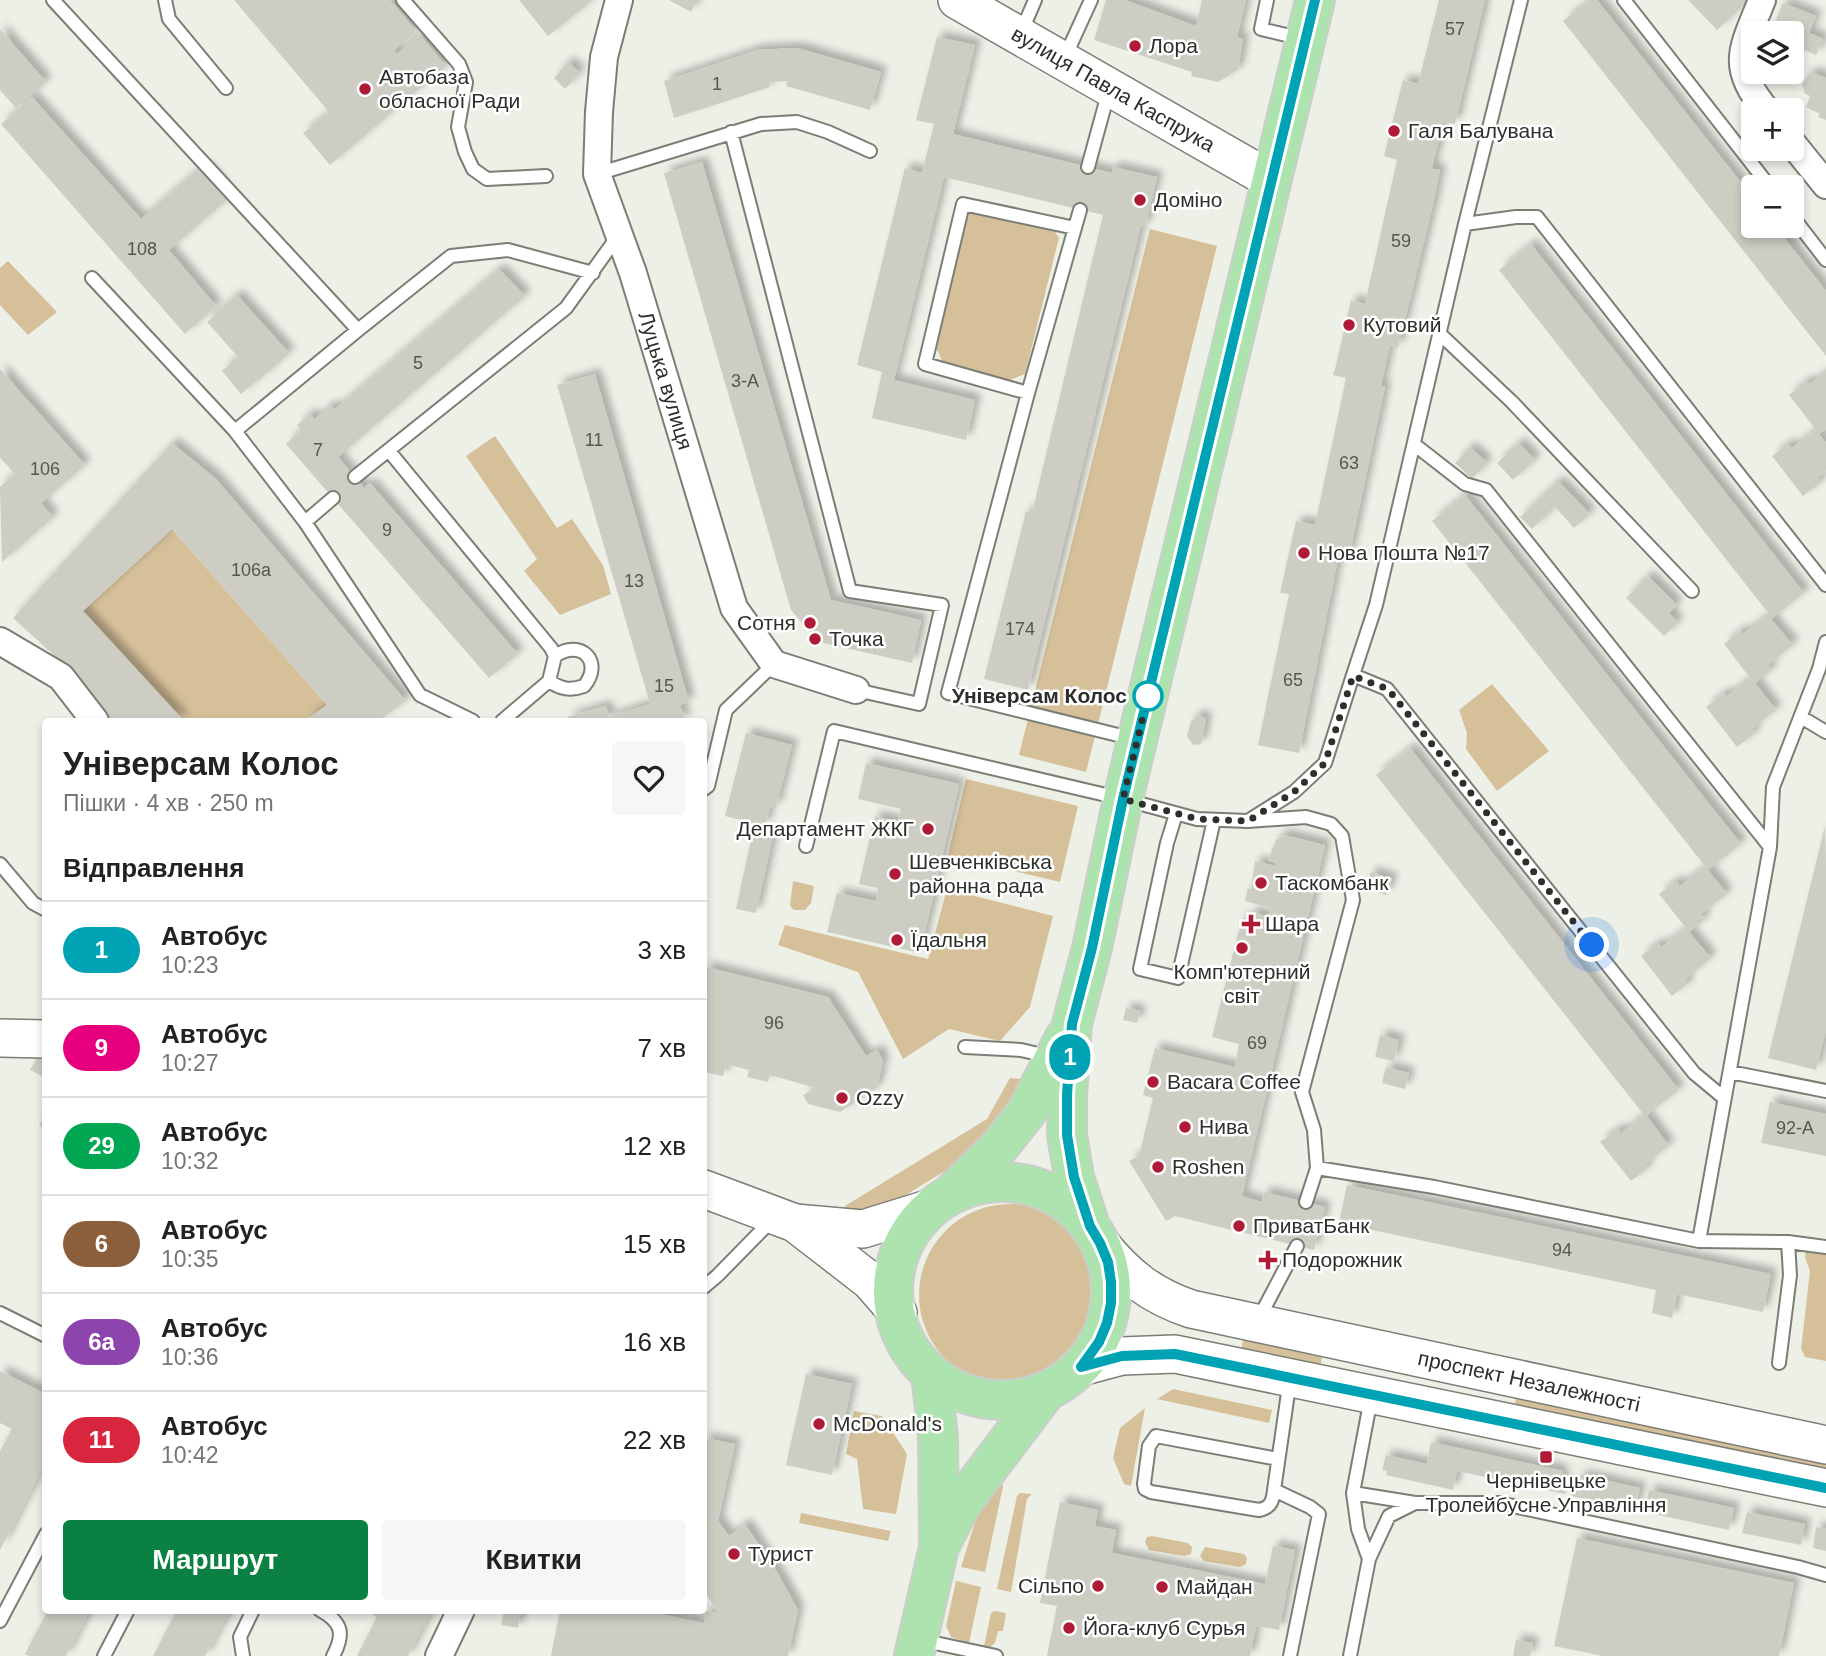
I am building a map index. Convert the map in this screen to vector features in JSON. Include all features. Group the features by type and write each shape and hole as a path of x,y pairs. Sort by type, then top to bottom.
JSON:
{"main road":[{"name":"вулиця Павла Каспрука","path":"957,0 1271,180"},
{"path":"1072,1024 1026,1113 998,1148 914,1226 902,1245 895,1268 892,1291 915,1357 931,1374 957,1390 987,1399 1028,1397 1065,1380 1081,1367 1099,1342 1107,1323 1111,1303 1108,1262 1074,1177 1067,1135 1072,1024 1092,948 1123,799 1315,0"},
{"path":"0,1038 42,1039"},
{"path":"707,1190 786,1220 863,1229 940,1202 972,1186 996,1182 1020,1183 1043,1190 1064,1201 1095,1234"},
{"path":"786,1220 870,1281 898,1313"},
{"name":"проспект Незалежності","path":"1095,1234 1112,1259 1154,1294 1191,1309 1826,1445"},
{"name":"проспект Незалежності","path":"1081,1367 1122,1356 1175,1354 1826,1488"},
{"path":"916,1648 939,1547 939,1437 931,1374"},
{"path":"939,1547 961,1504 1047,1390"}],"street":[{"name":"Луцька вулиця","path":"619,0 604,57 597,174 620,233 734,608 774,664"},
{"path":"1755,98 1743,72 1743,48 1762,0"},
{"path":"1804,158 1826,185"},
{"path":"0,641 61,677 93,718"},
{"path":"774,664 856,690"},
{"path":"439,1656 459,1614"}],"lane":[{"path":"53,0 358,330"},
{"path":"165,0 169,19 226,88"},
{"path":"403,0 459,64 466,82 458,127 473,169 486,179 546,176"},
{"path":"1020,35 1035,0"},
{"path":"1064,60 1091,0"},
{"path":"1268,0 1261,29 1306,40"},
{"path":"1248,821 1294,792 1325,763 1376,606 1465,224 1521,0"},
{"path":"1624,0 1761,175"},
{"path":"1088,167 1110,87"},
{"path":"597,174 761,124 797,122 828,132 870,151"},
{"path":"732,132 850,591 942,606 919,704 856,690"},
{"path":"1028,393 925,364 963,204 1075,228"},
{"path":"1080,210 948,693 1138,740"},
{"path":"1465,224 1536,217 1826,585"},
{"path":"1804,232 1826,260"},
{"path":"355,477 566,308 620,233"},
{"path":"234,431 451,256 508,250 593,273"},
{"path":"92,278 234,431 305,522 420,695 467,718"},
{"path":"1439,333 1512,402 1692,592"},
{"path":"1415,445 1465,484 1486,490 1770,846"},
{"path":"389,451 555,656 549,681 506,718"},
{"path":"305,522 333,498"},
{"path":"1699,1241 1770,846 1773,787 1819,669 1826,642"},
{"path":"549,681 560,688 575,689 584,686 590,673 590,660 582,651 569,650 555,656"},
{"path":"707,787 726,710 774,664"},
{"path":"1353,676 1388,689 1694,1073 1724,1098"},
{"path":"1801,717 1826,732"},
{"path":"806,846 834,731 1176,814 1214,820 1248,821 1306,817 1331,824 1342,836 1353,900 1302,1092 1314,1130 1317,1168 1306,1202"},
{"path":"1176,814 1167,843 1140,969 1178,978 1214,820"},
{"path":"0,864 33,903 42,907"},
{"path":"965,1047 1021,1051 1055,1058"},
{"path":"1730,1072 1826,1091"},
{"path":"1317,1168 1434,1187 1699,1241 1788,1242 1826,1247"},
{"path":"707,1284 786,1220"},
{"path":"1779,1363 1790,1275 1788,1242"},
{"path":"1243,1321 1297,1246"},
{"path":"0,1313 42,1334"},
{"path":"1278,1459 1156,1436 1149,1446 1144,1485 1145,1489 1151,1492 1259,1510 1268,1507 1273,1501 1275,1490 1291,1377"},
{"path":"1369,1559 1358,1529 1353,1493 1372,1394"},
{"path":"1275,1490 1319,1514 1290,1656"},
{"path":"1353,1493 1415,1503 1499,1503 1826,1575"},
{"path":"1350,1656 1369,1559 1389,1516 1415,1503"},
{"path":"0,1621 42,1542"},
{"path":"104,1656 126,1614"},
{"path":"243,1656 240,1637 251,1614"},
{"path":"328,1614 334,1617 340,1628 341,1642 333,1656"},
{"path":"916,1648 996,1656"}],"shaded area":[{"path":"969,210 1053,229 1059,238 1025,374 1010,380 942,361 935,345"},
{"path":"1150,229 1217,246 1086,772 1019,755"},
{"path":"8,261 57,312 28,335 0,305 0,268"},
{"path":"495,436 557,528 572,519 603,565 611,594 560,615 524,571 537,559 466,456"},
{"path":"172,529 327,705 309,718 181,718 83,611"},
{"path":"1492,684 1549,751 1497,791 1466,749 1467,733 1459,710"},
{"path":"966,779 1078,806 1060,882 948,855"},
{"path":"793,881 814,886 811,903 805,910 794,910 790,906"},
{"path":"947,889 1053,916 1030,1007 1000,1041 949,1029 903,1059 858,972 778,945 785,925 928,959"},
{"path":"1010,1078 1030,1080 1002,1136 855,1226 845,1206 987,1119"},
{"path":"1010,1204 1045,1210 1075,1230 1095,1260 1101,1295 1095,1330 1075,1360 1045,1380 1010,1386 975,1380 945,1360 925,1330 919,1295 925,1260 945,1230 975,1210"},
{"path":"1806,1249 1826,1253 1826,1361 1805,1357 1801,1349 1810,1271 1805,1257"},
{"path":"1243,1340 1322,1357 1320,1368 1241,1352"},
{"path":"1173,1389 1272,1410 1269,1423 1157,1399"},
{"path":"1516,1398 1826,1460 1826,1474 1514,1410"},
{"path":"1145,1408 1131,1486 1124,1484 1113,1458 1120,1428"},
{"path":"854,1411 882,1416 907,1454 896,1514 863,1509 857,1459 846,1454"},
{"path":"1000,1481 1003,1486 985,1572 961,1567 976,1519"},
{"path":"1020,1493 1032,1494 1027,1499 1011,1592 997,1589 1017,1496"},
{"path":"801,1513 891,1531 888,1541 799,1523"},
{"path":"1147,1537 1188,1543 1192,1547 1191,1554 1185,1556 1149,1550 1145,1542"},
{"path":"1205,1547 1244,1554 1247,1558 1246,1564 1240,1567 1204,1561 1200,1556"},
{"path":"956,1581 981,1587 969,1643 951,1637 946,1626"},
{"path":"991,1613 1006,1613 1003,1631 998,1631 995,1643 990,1647 984,1646"}],"building":[{"name":"Автобаза обласної Ради","path":"234,0 390,0 416,31 394,50 397,54 420,35 446,66 330,165 303,133 329,112"},
{"path":"519,0 586,0 589,3 548,36"},
{"path":"669,0 697,0 691,12"},
{"path":"1106,0 1125,0 1196,26 1202,0 1246,0 1237,37 1243,39 1238,70 1218,82 1191,76 1192,72 1094,40"},
{"path":"1439,0 1485,0 1455,124 1444,122 1434,159 1432,169 1440,170 1433,205 1398,348 1390,345 1381,386 1385,387 1349,556 1339,554 1299,753 1258,745 1289,594 1280,593 1296,521 1315,525 1346,378 1333,375 1351,300 1365,304 1397,160 1384,156 1386,147 1403,80 1418,84"},
{"path":"1591,0 1597,0 1741,183 1741,238 1784,238 1826,291 1826,356 1563,21"},
{"path":"1688,0 1749,0 1717,30"},
{"path":"1783,3 1816,16 1809,33 1823,39 1816,55 1804,50 1804,21 1776,21"},
{"path":"0,29 46,82 16,108 0,90"},
{"path":"937,37 975,45 953,134 1112,173 1113,167 1157,177 1145,227 1141,225 1028,690 984,679 1026,511 1032,513 1103,215 944,177 894,380 975,400 966,440 872,418 882,372 857,365 905,168 922,173 934,124 916,120"},
{"path":"797,48 881,72 870,110 786,86 787,81 769,82 770,87 674,118 664,81 757,50"},
{"path":"568,62 580,73 565,89 554,78"},
{"path":"1814,73 1826,78 1826,120 1806,107 1810,96 1805,94 1802,85 1807,76"},
{"path":"32,97 141,219 203,165 230,197 169,250 216,306 185,334 1,124"},
{"path":"702,162 831,600 921,620 912,663 819,642 791,610 664,173"},
{"path":"1531,244 1804,593 1771,619 1793,645 1768,665 1772,670 1755,683 1776,710 1752,729 1755,733 1737,747 1706,707 1724,693 1727,696 1750,678 1724,644 1741,630 1743,634 1769,614 1499,270"},
{"path":"499,269 525,296 338,457 364,488 370,483 518,654 489,678 286,444 301,430 297,425 310,414 315,419 331,405 334,410"},
{"path":"237,295 289,353 259,380 241,360 257,380 241,394 222,371 238,357 207,322"},
{"path":"0,369 85,465 41,503 53,517 2,562 0,487 15,474 0,458"},
{"path":"1826,372 1826,429 1819,434 1826,443 1826,471 1818,478 1822,482 1803,496 1772,456 1788,444 1792,448 1816,430 1789,395 1807,381 1810,384"},
{"path":"595,374 689,702 680,705 684,718 567,717 606,706 609,717 650,704 557,385"},
{"path":"172,443 216,479 406,701 382,718 309,718 327,705 172,529 83,611 181,718 108,718 58,659 13,618"},
{"path":"1519,443 1535,460 1513,480 1497,463"},
{"path":"1470,447 1487,463 1472,479 1455,463"},
{"path":"1558,481 1590,514 1574,528 1555,507 1532,529 1520,517"},
{"path":"1465,495 1741,844 1708,870 1727,894 1701,914 1705,919 1689,932 1711,958 1685,979 1689,983 1672,996 1641,956 1658,943 1661,947 1686,928 1659,894 1676,881 1680,886 1705,866 1432,521"},
{"path":"1648,576 1677,605 1669,613 1678,622 1664,636 1626,598"},
{"path":"1199,715 1206,719 1201,744 1193,745 1187,736 1191,721"},
{"path":"746,733 792,745 776,808 770,806 765,826 725,816"},
{"path":"1410,748 1679,1090 1646,1115 1669,1146 1645,1164 1648,1168 1631,1181 1600,1142 1618,1129 1621,1133 1644,1115 1376,775"},
{"path":"866,763 959,784 920,953 827,932 837,893 876,901 878,888 859,884 875,816 897,822 901,809 858,799"},
{"path":"1825,826 1826,1030 1816,1070 1768,1058"},
{"path":"752,835 772,840 756,913 736,909"},
{"path":"1284,835 1325,845 1242,1196 1262,1202 1264,1192 1325,1207 1314,1250 1175,1216 1166,1221 1129,1161 1139,1156 1153,1098 1143,1095 1155,1048 1235,1067 1239,1044 1212,1037 1242,918 1250,919 1252,911 1268,917 1271,908 1245,901 1248,888 1251,889 1255,861 1275,866 1276,863 1268,860 1276,840"},
{"path":"1371,872 1392,879 1386,895 1365,889"},
{"path":"707,967 828,997 866,1056 877,1050 883,1060 877,1088 840,1112 808,1104 803,1095 816,1088 770,1075 768,1082 747,1077 749,1070 726,1064 723,1076 707,1073"},
{"path":"1126,1008 1140,1011 1137,1023 1123,1020"},
{"path":"1380,1035 1399,1040 1394,1061 1375,1057"},
{"path":"40,1053 42,1053 42,1076 30,1070"},
{"path":"1386,1067 1409,1073 1405,1089 1382,1083"},
{"path":"1770,1102 1826,1114 1826,1156 1761,1143"},
{"path":"1347,1185 1771,1274 1763,1312 1677,1294 1672,1318 1652,1313 1656,1290 1339,1223"},
{"path":"0,1371 42,1392 42,1470 0,1550 0,1451 12,1429 0,1423"},
{"name":"McDonald's","path":"806,1374 852,1384 832,1475 786,1465"},
{"name":"Турист","path":"707,1439 735,1444 718,1521 729,1536 745,1524 798,1610 788,1656 551,1656 559,1614 660,1614 704,1623 707,1611 718,1613 707,1595"},
{"path":"1431,1442 1563,1471 1560,1480 1568,1482 1565,1494 1457,1471 1453,1490 1386,1475 1387,1471 1382,1470 1386,1455 1427,1464"},
{"path":"1581,1475 1640,1488 1635,1509 1570,1496 1573,1482 1579,1484"},
{"path":"1649,1490 1734,1508 1729,1530 1644,1512"},
{"name":"Майдан","path":"1060,1502 1098,1510 1095,1526 1116,1530 1112,1553 1265,1584 1273,1546 1295,1550 1279,1630 1256,1626 1250,1656 1047,1656 1057,1606 1040,1603"},
{"path":"1747,1512 1805,1524 1801,1545 1742,1533"},
{"path":"1816,1527 1826,1529 1826,1551 1813,1548"},
{"path":"1577,1538 1794,1583 1779,1656 1603,1656 1554,1646"},
{"path":"46,1614 88,1614 66,1656 25,1654"},
{"path":"175,1614 228,1614 205,1656 153,1656"},
{"path":"372,1614 430,1614 408,1656 357,1656 377,1617"},
{"path":"503,1614 520,1614 518,1628 501,1625"},
{"path":"1516,1640 1533,1643 1530,1656 1513,1656"}],"bus line":[{"name":"1","path":"1315,0 1123,799 1092,948 1072,1024 1067,1135 1074,1177 1090,1226 1108,1262 1111,1282 1107,1323 1099,1342 1081,1367 1136,1354 1175,1354 1826,1488"}],"place":[{"name":"Лора","path":"1135,46"},
{"name":"Автобаза обласної Ради","path":"365,89"},
{"name":"Галя Балувана","path":"1394,131"},
{"name":"Доміно","path":"1140,200"},
{"name":"Кутовий","path":"1349,325"},
{"name":"Нова Пошта №17","path":"1304,553"},
{"name":"Сотня","path":"810,623"},
{"name":"Точка","path":"815,639"},
{"name":"Універсам Колос","path":"1148,696"},
{"name":"Департамент ЖКГ","path":"928,829"},
{"name":"Шевченківська районна рада","path":"895,874"},
{"name":"Таскомбанк","path":"1261,883"},
{"name":"Шара","path":"1251,924"},
{"name":"Їдальня","path":"897,940"},
{"name":"Комп'ютерний світ","path":"1242,948"},
{"name":"Bacara Coffee","path":"1153,1082"},
{"name":"Ozzy","path":"842,1098"},
{"name":"Нива","path":"1185,1127"},
{"name":"Roshen","path":"1158,1167"},
{"name":"ПриватБанк","path":"1239,1226"},
{"name":"Подорожник","path":"1268,1260"},
{"name":"McDonald's","path":"819,1424"},
{"name":"Чернівецьке Тролейбусне Управління","path":"1546,1457"},
{"name":"Турист","path":"734,1554"},
{"name":"Сільпо","path":"1098,1586"},
{"name":"Майдан","path":"1162,1587"},
{"name":"Йога-клуб Сурья","path":"1069,1628"}],"route":[{"path":"1148,696 1123,799 1197,819 1248,821 1294,792 1325,763 1353,676 1388,689 1592,945"}]}
